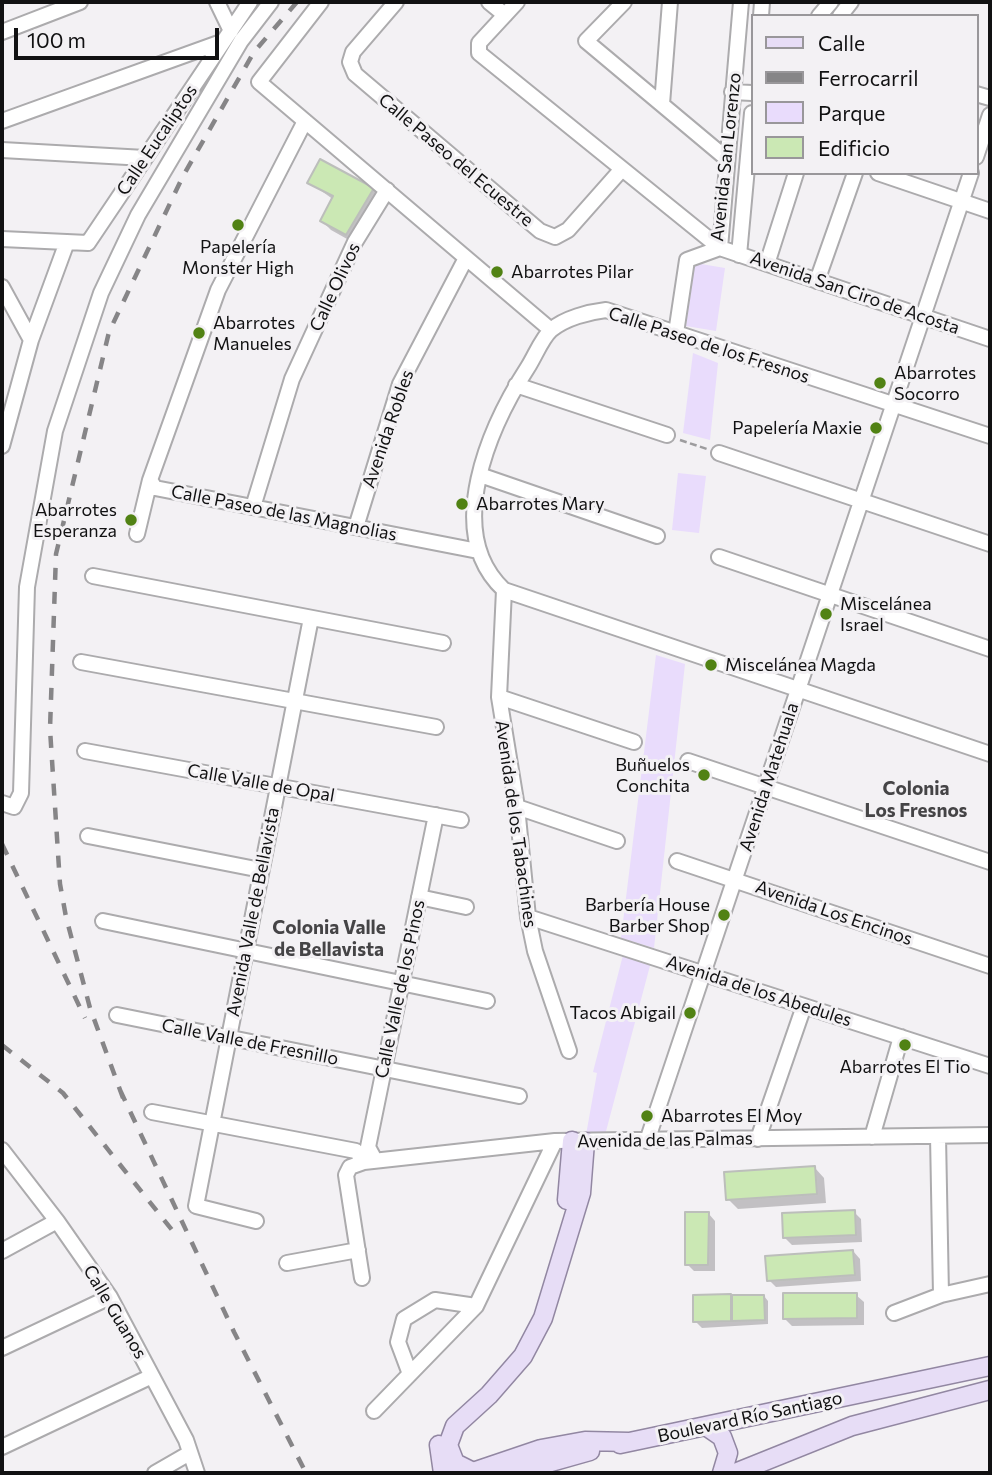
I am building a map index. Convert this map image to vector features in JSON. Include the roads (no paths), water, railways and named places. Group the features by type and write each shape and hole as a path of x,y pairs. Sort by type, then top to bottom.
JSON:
{"main road":[{"path":"571,1141 581,1193 543,1318 523,1356 489,1395 455,1426 449,1445 455,1463 473,1472 523,1455 574,1443 629,1442"},
{"path":"443,1473 438,1443 441,1430 449,1418 477,1393 512,1353 530,1318 569,1191 571,1141"},
{"name":"Boulevard Río Santiago","path":"512,1473 629,1442 990,1366"},
{"name":"Boulevard Río Santiago","path":"735,1473 852,1426 990,1390"},
{"path":"706,1426 722,1437 725,1444 728,1460 722,1473"},
{"path":"554,1473 567,1457"}],"street":[{"path":"2,32 80,2"},
{"path":"2,121 227,36 217,2"},
{"name":"Calle Eucaliptos","path":"67,242 88,243 250,2"},
{"path":"8,805 21,793 27,587 55,431 101,293 151,194 241,41 271,2"},
{"path":"321,2 259,82 551,330 516,385 499,421 480,475 474,511 478,551 504,590 990,754"},
{"name":"Calle Paseo del Ecuestre","path":"396,2 353,52 350,62 355,74 540,231 555,237 568,230 622,169"},
{"path":"489,2 505,15"},
{"path":"517,2 479,43 479,53 720,248"},
{"path":"624,2 586,41 727,159"},
{"path":"662,104 670,2"},
{"name":"Avenida San Lorenzo","path":"676,332 687,260 720,248 741,2"},
{"path":"732,92 750,93"},
{"path":"978,151 990,115"},
{"path":"730,118 750,123"},
{"name":"Calle Paseo de las Magnolias","path":"306,121 218,290 150,480 155,488 478,551"},
{"name":"Avenida San Lorenzo","path":"739,255 750,144"},
{"path":"2,150 145,158"},
{"path":"767,264 795,175"},
{"path":"817,281 854,175"},
{"path":"884,175 990,211"},
{"name":"Avenida Matehuala","path":"647,1141 970,175"},
{"path":"129,182 151,194"},
{"name":"Calle Olivos","path":"253,507 292,379 355,242 387,190"},
{"path":"2,239 67,242 31,340 2,446"},
{"name":"Avenida San Ciro de Acosta","path":"720,248 990,339"},
{"name":"Avenida Robles","path":"356,527 400,384 466,258"},
{"path":"2,287 31,340"},
{"name":"Calle Paseo de los Fresnos","path":"551,330 584,314 606,310 990,436"},
{"path":"516,385 667,435"},
{"path":"719,453 990,544"},
{"path":"480,475 657,536"},
{"path":"137,534 150,480"},
{"path":"719,557 990,649"},
{"path":"93,576 443,643"},
{"name":"Avenida de los Tabachines","path":"504,590 499,697 517,807 528,917 534,951 569,1051"},
{"name":"Avenida Valle de Bellavista","path":"256,1222 196,1206 311,618"},
{"path":"81,662 436,727"},
{"path":"499,697 634,742"},
{"name":"Calle Valle de Opal","path":"85,751 461,820"},
{"path":"688,761 990,862"},
{"path":"517,807 617,841"},
{"name":"Calle Valle de los Pinos","path":"366,1155 436,815"},
{"path":"88,836 261,870"},
{"name":"Avenida Los Encinos","path":"677,860 990,965"},
{"path":"419,897 466,907"},
{"name":"Avenida de los Abedules","path":"528,917 990,1066"},
{"path":"103,921 487,1001"},
{"path":"758,1139 804,1006"},
{"name":"Calle Valle de Fresnillo","path":"117,1015 519,1096"},
{"path":"872,1137 901,1037"},
{"path":"152,1112 366,1155"},
{"name":"Avenida de las Palmas","path":"358,1250 346,1175 353,1165 366,1155 571,1141 990,1135"},
{"path":"938,1136 941,1295"},
{"path":"374,1411 477,1306 571,1141"},
{"name":"Calle Guanos","path":"2,1150 57,1221 110,1297 186,1440 188,1454 197,1473"},
{"path":"2,1251 57,1221"},
{"path":"287,1263 358,1250 362,1278"},
{"path":"894,1313 941,1295 990,1284"},
{"path":"2,1348 110,1297"},
{"path":"410,1374 398,1342 404,1319 435,1300 477,1306"},
{"path":"2,1447 152,1376"},
{"path":"155,1473 188,1454"}],"railway":[{"path":"123,1098 90,1008 60,884 50,729 56,554 109,332 183,176 254,52 297,2"},
{"path":"2,844 85,1018"},
{"path":"2,1045 63,1093 172,1230"},
{"path":"120,1090 234,1332 306,1473"}],"place":[{"name":"Papelería Monster High","path":"238,225"},
{"name":"Abarrotes Pilar","path":"497,272"},
{"name":"Abarrotes Manueles","path":"199,333"},
{"name":"Abarrotes Socorro","path":"880,383"},
{"name":"Papelería Maxie","path":"876,428"},
{"name":"Abarrotes Mary","path":"462,504"},
{"name":"Abarrotes Esperanza","path":"131,520"},
{"name":"Miscelánea Israel","path":"826,614"},
{"name":"Miscelánea Magda","path":"711,665"},
{"name":"Buñuelos Conchita","path":"704,775"},
{"name":"Barbería House Barber Shop","path":"724,915"},
{"name":"Tacos Abigail","path":"690,1013"},
{"name":"Abarrotes El Tio","path":"905,1045"},
{"name":"Abarrotes El Moy","path":"647,1116"}],"district":[{"name":"Colonia Los Fresnos","path":"916,800"},
{"name":"Colonia Valle de Bellavista","path":"329,939"}]}
